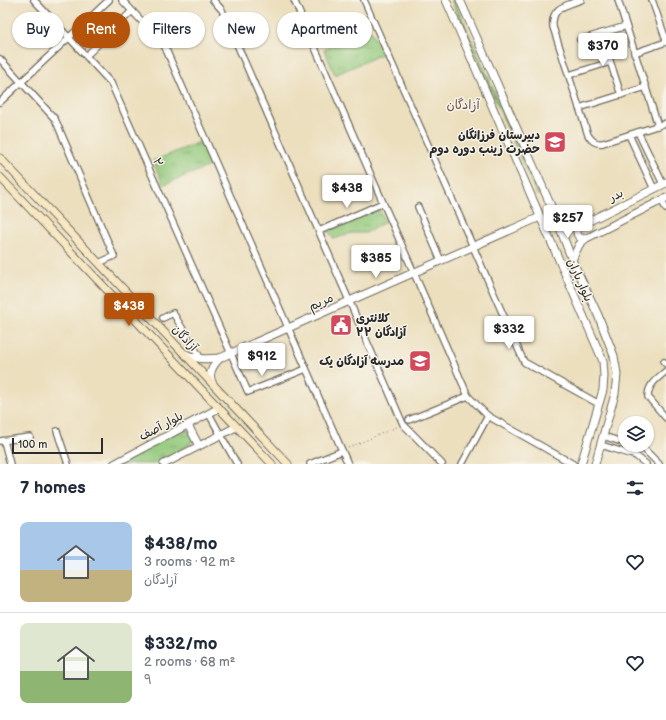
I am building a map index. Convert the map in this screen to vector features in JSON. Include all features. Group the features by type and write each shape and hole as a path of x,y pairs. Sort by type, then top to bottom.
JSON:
{"main road":[{"name":"آزادگان","path":"0,158 288,464"},
{"name":"آزادگان","path":"0,176 272,464"},
{"path":"48,227 57,219"}],"street":[{"name":"۲","path":"34,0 111,83 248,392 306,369"},
{"path":"0,102 109,0"},
{"path":"122,0 164,45 348,464"},
{"path":"213,0 222,10 403,424 442,464"},
{"path":"294,0 468,396 488,416 573,464"},
{"path":"364,0 524,362 598,404"},
{"name":"بلوار باران","path":"446,0 603,361 604,376 602,390 581,464"},
{"name":"بلوار باران","path":"460,0 515,128 555,215 572,260 598,315 614,356 617,374 615,394 595,464"},
{"path":"581,0 561,7 552,19 553,27 579,108 588,135 592,141 597,144 603,143 666,123"},
{"path":"618,0 658,126"},
{"path":"634,53 666,41 652,0"},
{"path":"86,56 132,11"},
{"path":"580,40 626,26"},
{"path":"601,33 621,95"},
{"path":"0,59 55,119 114,256 99,263"},
{"path":"569,75 610,62"},
{"path":"579,108 646,87"},
{"path":"503,132 515,128"},
{"path":"638,132 664,183"},
{"path":"629,135 654,189"},
{"path":"644,166 653,163"},
{"name":"بدر","path":"579,226 664,183"},
{"path":"572,260 579,245 585,239 664,200 666,209"},
{"path":"319,231 383,203"},
{"path":"418,207 441,261"},
{"path":"555,215 561,221 579,226 576,230 577,235 580,238 585,239"},
{"name":"مریم","path":"201,359 220,358 232,353 540,217"},
{"path":"163,318 173,313 201,359"},
{"path":"183,352 189,356 201,359"},
{"path":"215,386 211,380 211,373 213,365 220,358"},
{"path":"666,371 651,385 648,390 648,397 666,418"},
{"path":"409,420 468,396"},
{"name":"بلوار آصف","path":"114,464 219,408"},
{"path":"209,414 236,464"},
{"path":"462,464 488,416"},
{"path":"188,425 199,446"},
{"path":"164,464 174,462 199,446 236,427"},
{"path":"57,431 68,464"},
{"path":"603,436 618,441"},
{"path":"10,464 2,441 30,437"},
{"path":"601,445 636,456 646,464"},
{"path":"310,464 342,451"},
{"path":"646,452 659,464"}],"path":[{"path":"342,451 403,424"}],"green space":[{"path":"451,0 454,0 540,194 539,195 537,195"},
{"path":"372,32 382,54 335,75 324,50 329,48 372,48"},
{"path":"202,141 212,165 163,185 153,161"},
{"path":"379,209 385,222 366,233 352,233 334,239 328,231"},
{"path":"189,430 193,439 190,444 154,464 117,464 180,431"}],"place":[{"name":"دبیرستان فرزانگان حضرت زینب دوره دوم","path":"555,142"},
{"name":"کلانتری ۲۲ آزادگان","path":"341,325"},
{"name":"مدرسه آزادگان یک","path":"420,361"}],"district":[{"name":"آزادگان","path":"463,104"}]}
